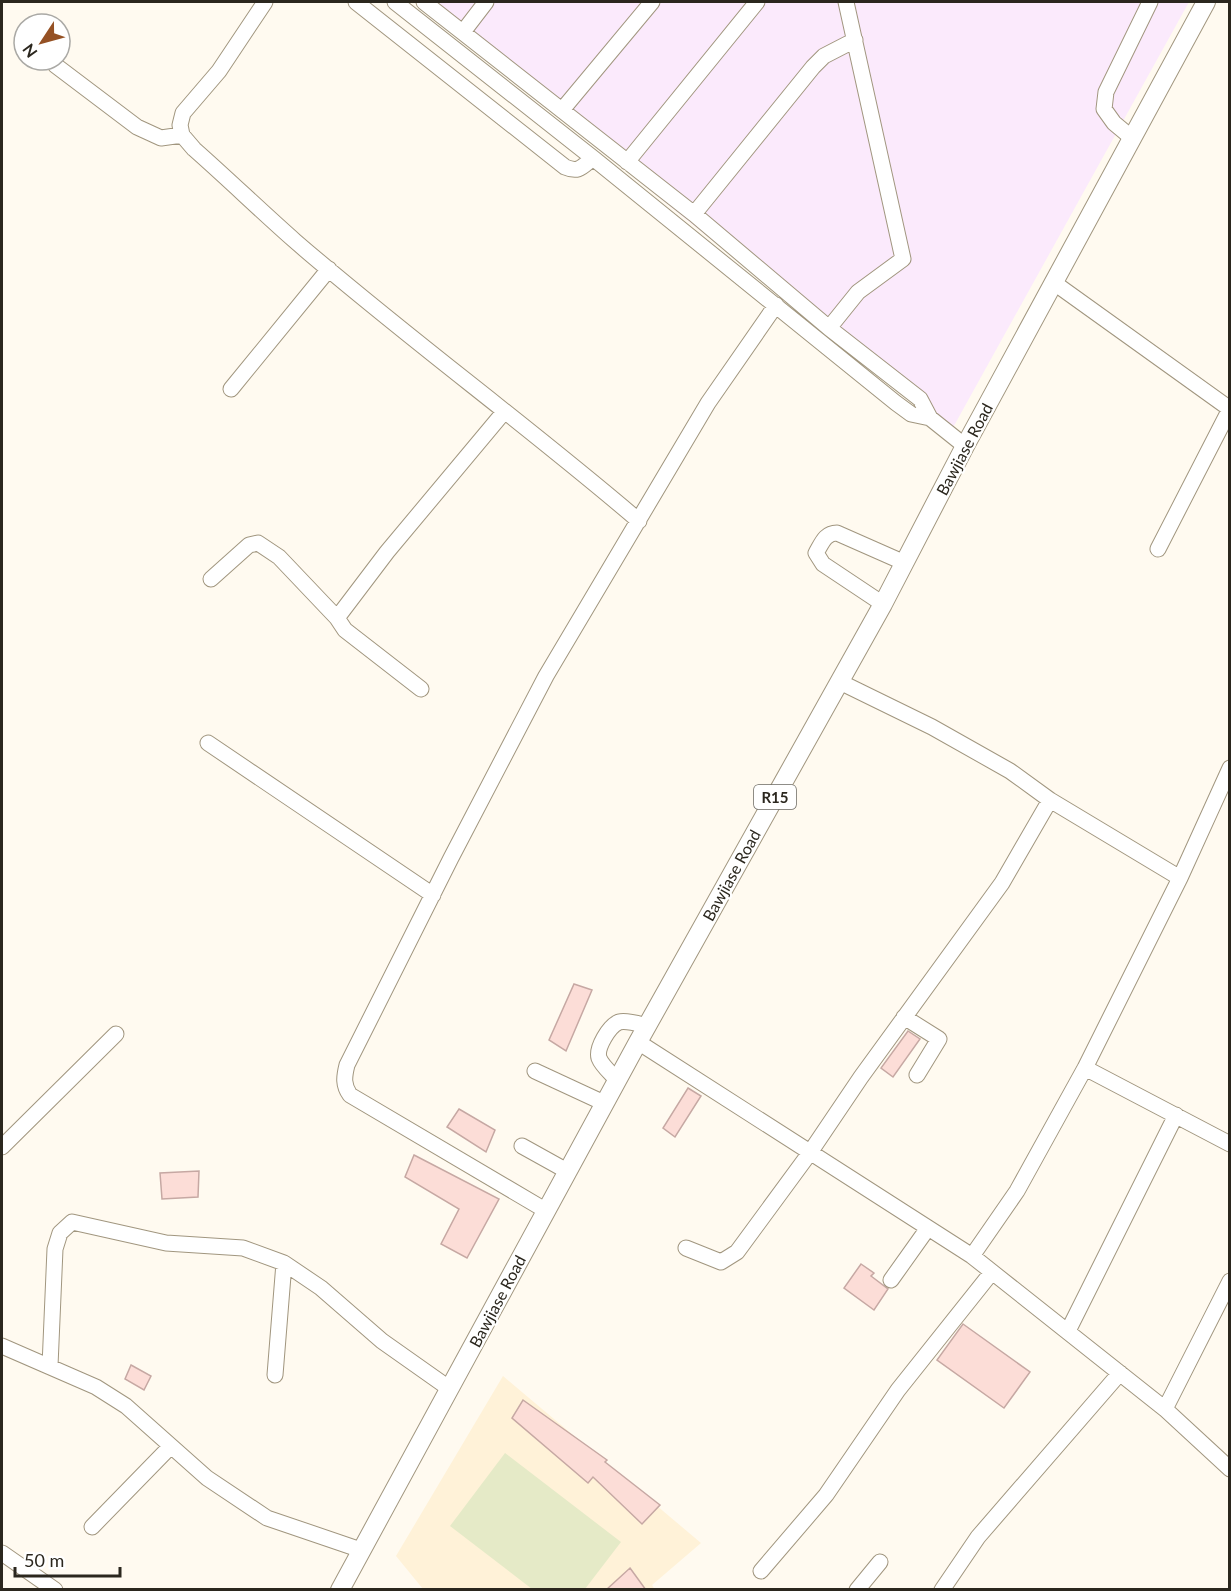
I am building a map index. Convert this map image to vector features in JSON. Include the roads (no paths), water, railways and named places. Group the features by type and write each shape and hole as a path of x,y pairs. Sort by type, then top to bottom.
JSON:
{"main road":[{"name":"Bawjiase Road","path":"340,1590 545,1210 883,604 964,446 1206,2"}],"street":[{"path":"265,2 219,71 183,113 180,125 182,135 194,149 295,241 504,412 571,463 639,521"},
{"path":"356,2 565,167 573,171 582,168 593,158"},
{"path":"396,2 911,414 930,418"},
{"path":"424,2 694,214 830,328 920,399 930,418 964,446"},
{"path":"463,32 486,2"},
{"path":"562,110 652,2"},
{"path":"627,162 756,2"},
{"path":"830,328 858,292 903,259 846,2"},
{"path":"1132,138 1114,123 1104,109 1106,92 1150,2"},
{"path":"694,214 813,67 824,56 855,40"},
{"path":"64,72 137,127 161,138 182,135"},
{"path":"231,389 329,269"},
{"path":"1053,282 1230,409 1158,549"},
{"path":"545,1210 350,1095 345,1088 344,1080 347,1065 546,676 708,403 776,305"},
{"path":"337,618 387,552 504,412"},
{"path":"883,604 823,564 816,553 824,538 830,533 837,533 905,563"},
{"path":"211,579 249,545 258,543 279,557 350,634 421,689"},
{"path":"840,682 932,727 1010,771 1050,800 1180,878"},
{"path":"208,743 432,895"},
{"path":"972,1256 1017,1191 1085,1068 1228,776"},
{"path":"686,1248 721,1262 737,1252 1002,883 1050,800"},
{"path":"904,1017 939,1040 917,1076"},
{"path":"617,1080 600,1060 598,1054 612,1027 619,1022 628,1022 809,1154 972,1256 1165,1409 1230,1469"},
{"path":"2,1147 116,1034"},
{"path":"1085,1068 1230,1144"},
{"path":"535,1071 604,1103"},
{"path":"1068,1331 1176,1114"},
{"path":"522,1146 567,1171"},
{"path":"50,1366 55,1249 60,1233 72,1222 166,1243 243,1248 284,1263 321,1288 382,1341 450,1389"},
{"path":"891,1280 928,1228"},
{"path":"275,1375 284,1263"},
{"path":"761,1571 826,1495 898,1390 992,1272"},
{"path":"1165,1409 1230,1281"},
{"path":"2,1346 96,1387 126,1406 207,1478 267,1518 361,1550"},
{"path":"942,1590 978,1537 1120,1373"},
{"path":"92,1527 170,1447"},
{"path":"2,1553 56,1590"},
{"path":"857,1590 880,1562"}]}
